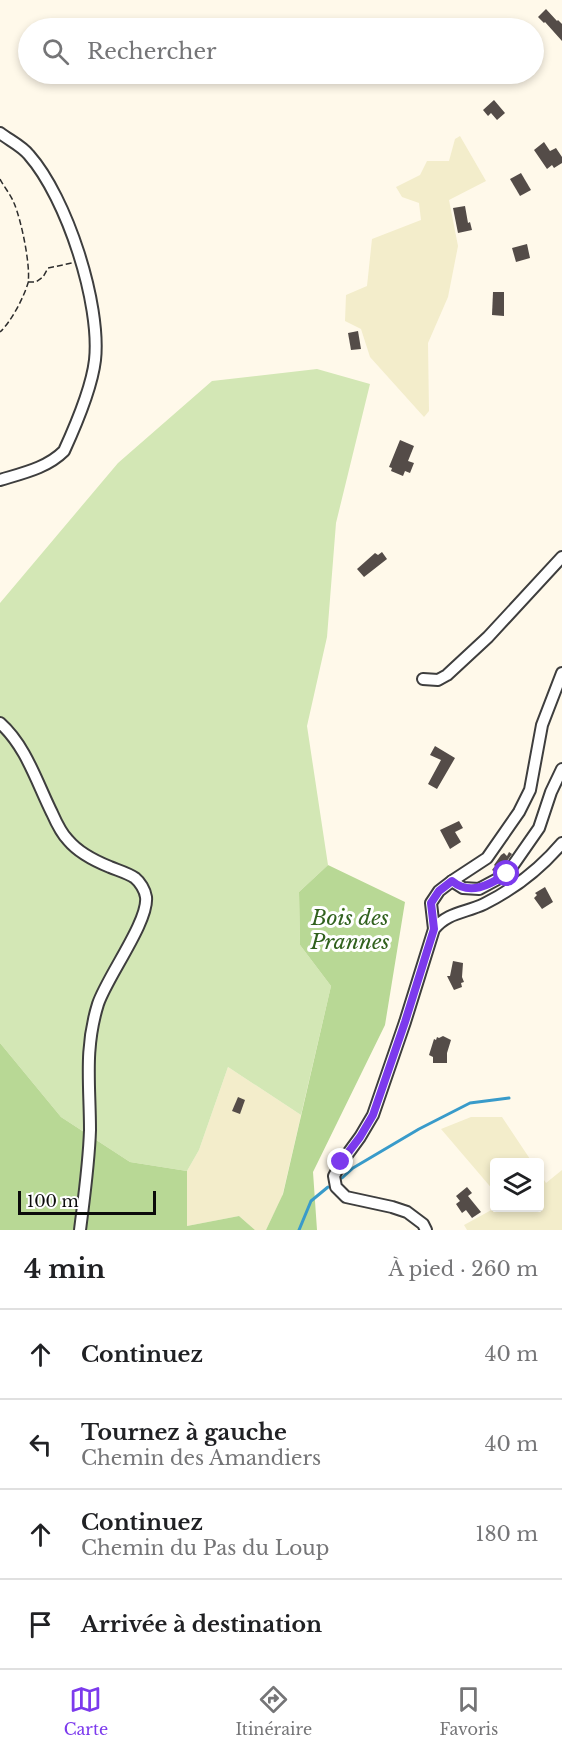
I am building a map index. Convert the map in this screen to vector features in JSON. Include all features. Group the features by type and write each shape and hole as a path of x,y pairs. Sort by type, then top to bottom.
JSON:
{"street":[{"path":"0,133 28,153 42,171 69,224 88,292 95,350 95,362 87,389 64,451 55,460 40,467 0,480"},
{"path":"423,679 438,680 447,675 488,638 562,557"},
{"path":"426,1230 423,1224 407,1212 346,1197 336,1187 334,1176 373,1115 434,929 431,903 439,891 487,858 519,812 530,790 542,725 562,673"},
{"path":"0,723 19,744 66,838 76,849 135,878 143,888 146,897 145,910 139,925 98,1003 90,1039 87,1069 90,1132 80,1230"},
{"path":"452,881 463,888 479,889 507,874 539,828 551,792 562,769"},
{"path":"434,929 442,920 480,906 517,884 545,863 562,843"}],"path":[{"path":"0,179 14,201 20,219 28,282 13,317 0,332"},
{"path":"28,282 36,282 43,277 48,268 71,264 79,256"}],"shaded area":[{"path":"460,136 486,181 449,200 458,246 448,297 428,343 429,411 424,417 370,357 361,329 345,321 346,295 367,286 372,239 421,220 419,203 402,197 396,187 420,175 427,161 449,161 455,139"},
{"path":"228,1067 301,1115 282,1197 266,1230 255,1230 239,1216 187,1226 187,1171 199,1150"},
{"path":"471,1117 502,1117 529,1158 490,1158 490,1186 441,1129"},
{"path":"562,1170 562,1230 467,1230 464,1225 490,1211 544,1212 544,1180 546,1183"}],"green space":[{"path":"317,369 370,384 336,523 327,637 307,726 328,865 299,892 300,945 331,986 301,1115 228,1067 199,1150 187,1171 130,1162 61,1117 0,1043 0,603 118,463 212,381"},
{"name":"Bois des Prannes","path":"328,865 405,902 385,1025 313,1172 317,1230 266,1230 283,1194 331,986 300,945 299,892"},
{"path":"0,1043 61,1117 130,1162 187,1171 187,1226 239,1216 255,1230 0,1230"}],"building":[{"path":"546,9 562,24 562,41 544,23 544,18 538,17"},
{"path":"494,100 505,113 497,120 491,113 488,116 483,110"},
{"path":"544,142 550,151 556,148 562,157 562,163 554,168 552,165 547,169 534,150"},
{"path":"521,173 531,190 520,196 510,179"},
{"path":"465,206 468,223 470,222 472,230 458,233 453,208"},
{"path":"527,244 530,258 516,262 512,248"},
{"path":"493,292 504,292 504,316 492,315"},
{"path":"358,331 361,349 351,350 348,333"},
{"path":"400,440 414,446 408,461 414,463 410,473 405,471 403,476 391,471 392,468 389,467"},
{"path":"382,552 387,559 364,577 357,569 375,553 378,555"},
{"path":"435,746 455,758 437,789 428,784 441,760 430,755"},
{"path":"459,821 463,828 455,832 461,842 450,849 440,830"},
{"path":"509,852 512,854 502,868 495,872 492,870 501,855 504,853 507,856"},
{"path":"545,887 553,902 542,909 534,898 537,895 535,893"},
{"path":"453,961 463,963 464,982 461,983 462,987 454,990 447,976 450,976"},
{"path":"443,1036 451,1040 447,1063 433,1063 433,1057 429,1055 434,1039"},
{"path":"238,1097 245,1100 240,1114 232,1111"},
{"path":"467,1187 472,1193 468,1196 481,1212 472,1218 466,1210 462,1213 456,1204 460,1201 456,1196"}],"waterway":[{"path":"342,1178 353,1168 419,1129 470,1103 509,1098"},
{"path":"299,1230 311,1201 328,1187"}],"route":[{"path":"341,1162 373,1115 434,929 431,903 439,891 452,881 469,890 479,889 507,874"}]}
